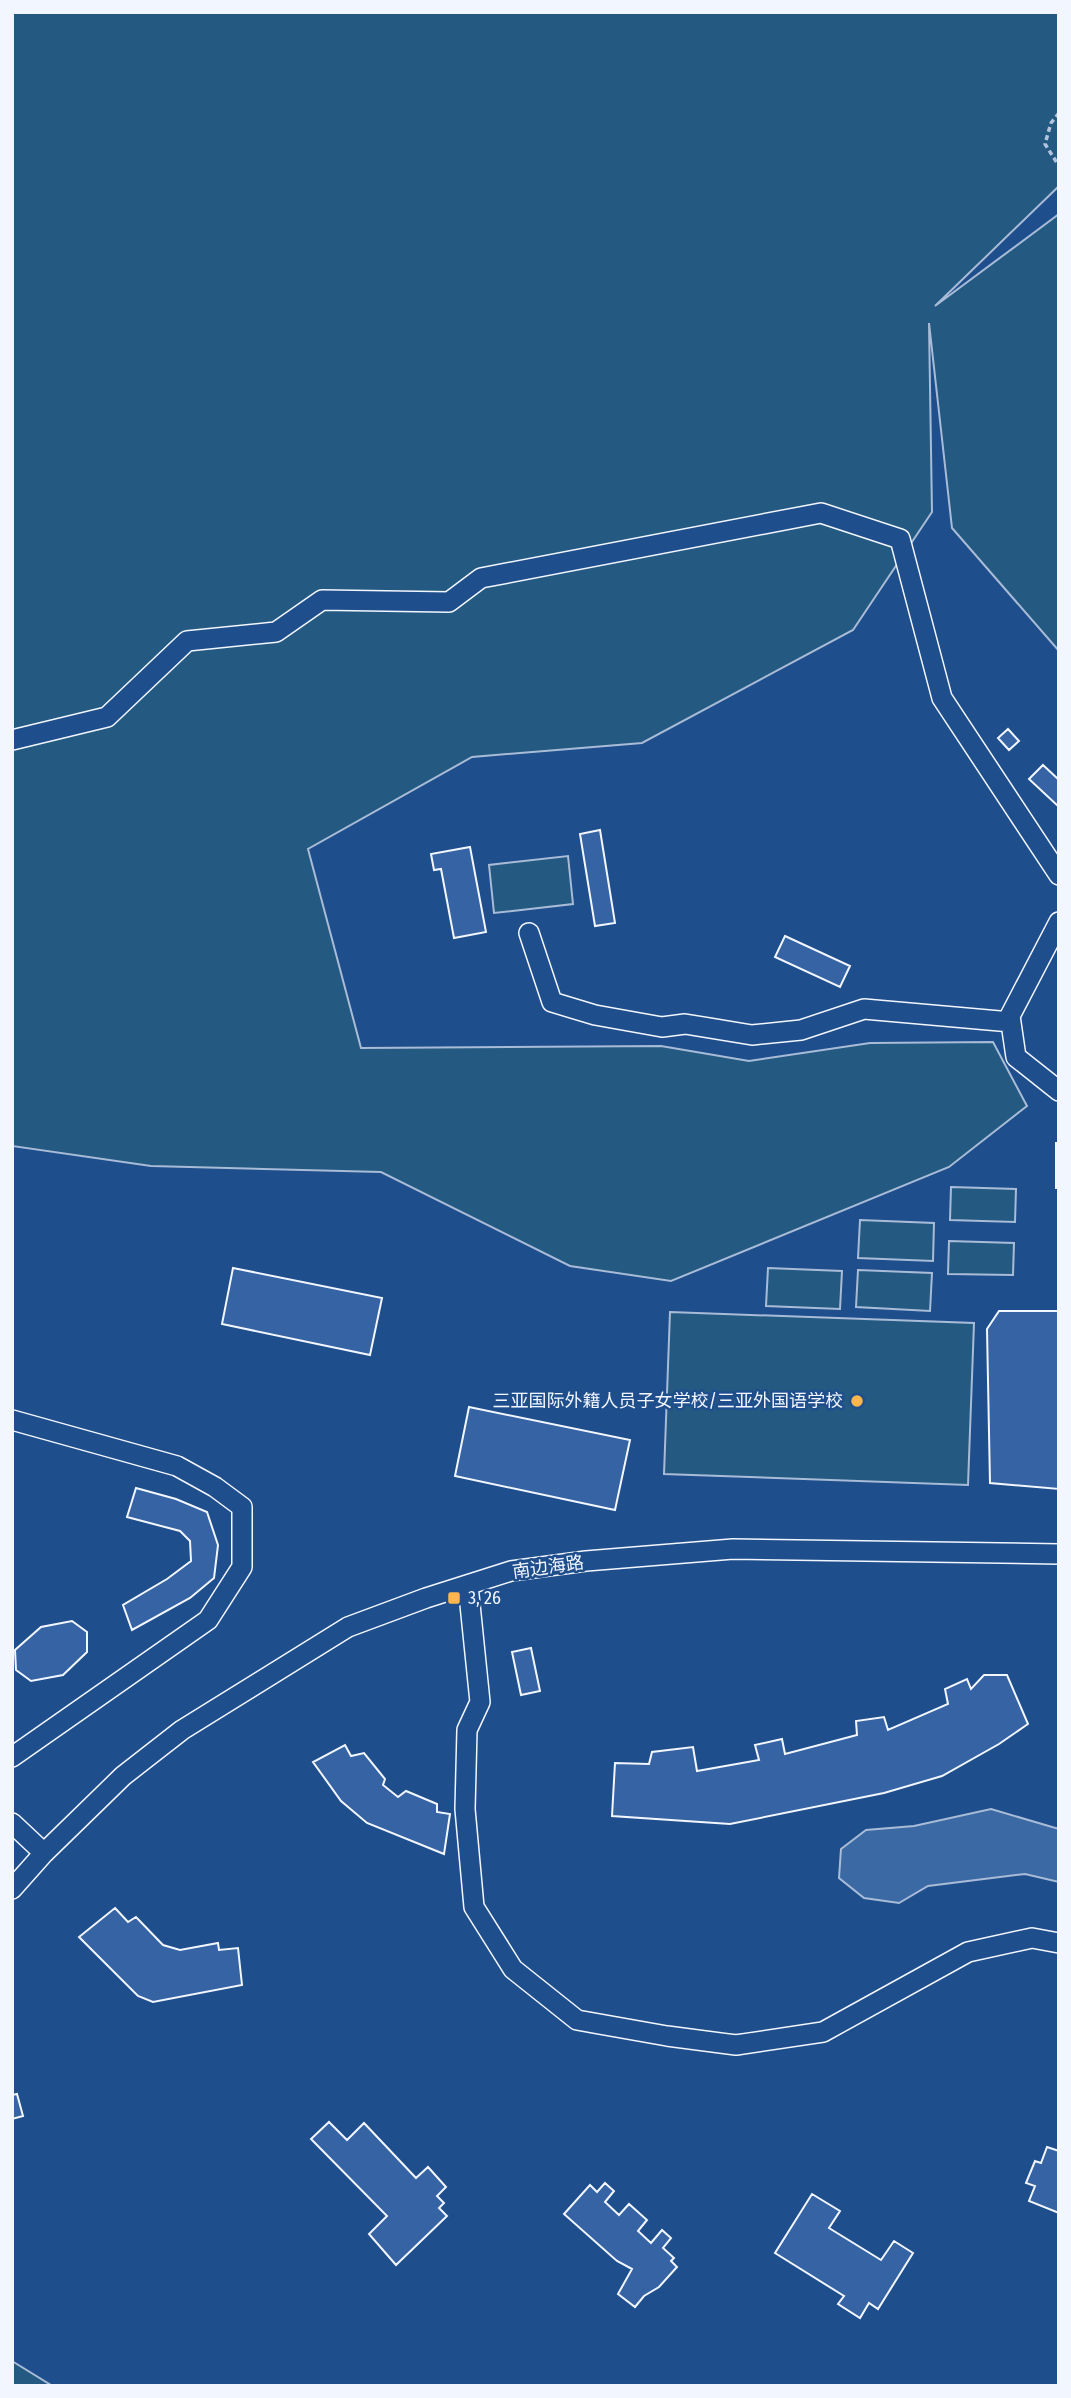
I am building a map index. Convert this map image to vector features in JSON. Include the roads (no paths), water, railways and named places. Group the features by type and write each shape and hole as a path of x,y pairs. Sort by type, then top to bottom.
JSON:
{"street":[{"path":"12,740 107,717 187,641 276,632 322,600 449,602 481,578 821,513 900,539 942,698 1059,875"},
{"path":"1059,922 1010,1016 1016,1057 1059,1091"},
{"path":"529,933 552,1002 596,1015 662,1027 685,1024 752,1035 801,1030 864,1009 1011,1022"},
{"path":"12,1420 177,1466 215,1487 242,1507 242,1567 208,1620 12,1757"},
{"name":"南边海路","path":"12,1889 44,1853 123,1776 182,1730 348,1627 511,1571 733,1549 1059,1554"},
{"path":"468,1585 480,1702 467,1730 465,1809 474,1908 513,1969 577,2020 736,2045 823,2032 968,1952 1032,1938 1059,1942"},
{"path":"12,1823 44,1853"}],"place":[{"name":"三亚国际外籍人员子女学校/三亚外国语学校","path":"857,1401"},
{"name":"3, 26","path":"454,1598"}]}
